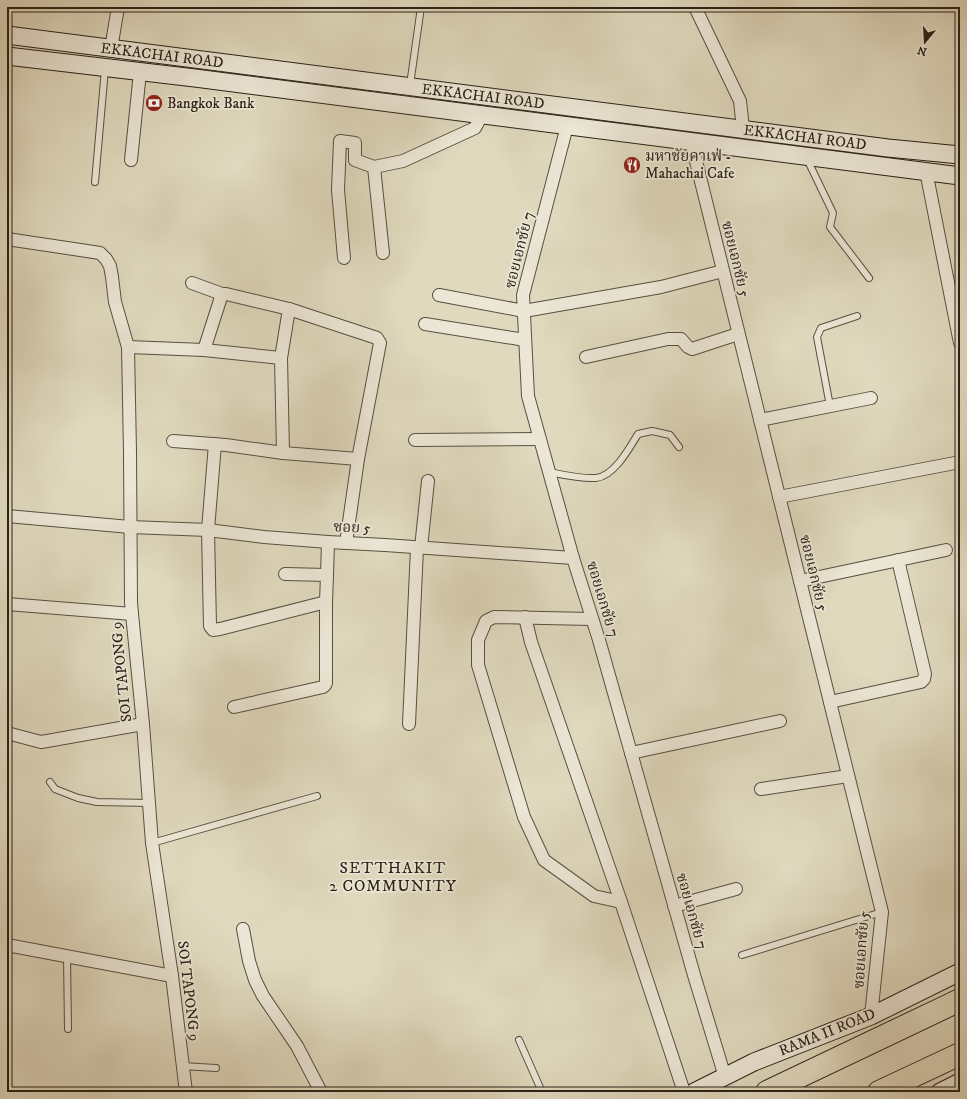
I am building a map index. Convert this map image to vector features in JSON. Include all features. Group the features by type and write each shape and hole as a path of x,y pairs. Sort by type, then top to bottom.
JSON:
{"highway":[{"name":"RAMA II ROAD","path":"767,1092 960,1000"},
{"path":"879,1092 953,1057"},
{"path":"892,1092 953,1057"}],"main road":[{"name":"EKKACHAI ROAD","path":"7,35 888,148 960,155"},
{"name":"EKKACHAI ROAD","path":"7,56 960,176"},
{"path":"926,171 927,152"},
{"name":"RAMA II ROAD","path":"694,1092 754,1062 871,1016 960,972"},
{"path":"940,1092 960,1082"}],"street":[{"path":"111,49 118,7"},
{"path":"695,7 740,101 744,129"},
{"path":"131,160 140,72"},
{"path":"344,258 338,190 340,141 355,143 355,160 374,167 403,160 475,128 482,115"},
{"name":"ซอยเอกชัย 7","path":"568,126 523,295 528,396 573,558 631,753 724,1077"},
{"name":"ซอยเอกชัย 5","path":"691,142 882,912 871,1016"},
{"path":"374,167 382,253"},
{"path":"926,171 960,343"},
{"name":"SOI TAPONG 9","path":"7,239 100,253 110,266 114,302 128,347 132,614 143,724 152,843 172,976 186,1092"},
{"path":"439,295 524,311 661,287 723,271"},
{"path":"192,283 222,294 289,310 377,338 379,340 380,343 358,459 346,543"},
{"path":"204,350 222,294"},
{"path":"283,453 281,358 289,310"},
{"path":"424,324 525,340"},
{"path":"586,357 668,339 681,339 688,347 692,349 738,334"},
{"path":"128,347 204,350 281,358"},
{"path":"760,420 871,398"},
{"path":"415,440 540,440"},
{"path":"173,441 215,444 283,453 358,459"},
{"path":"215,444 208,530 210,626 213,630 220,630 326,602"},
{"path":"779,497 960,462"},
{"path":"409,724 419,548 428,481"},
{"name":"ซอย 5","path":"7,516 130,527 208,530 264,538 573,558"},
{"path":"234,707 323,687 325,685 328,542"},
{"path":"800,581 946,550"},
{"path":"830,702 921,682 924,679 925,674 898,560"},
{"path":"285,574 327,574"},
{"path":"7,604 132,614"},
{"path":"592,619 494,617 486,621 478,640 478,665 524,817 544,860 594,896 621,902"},
{"path":"525,617 533,649 621,902 684,1092"},
{"path":"631,753 780,721"},
{"path":"7,733 41,742 143,724"},
{"path":"761,789 848,776"},
{"path":"674,906 736,889"},
{"path":"243,929 249,961 255,980 263,996 297,1046 322,1092"},
{"path":"7,945 172,976"}],"lane":[{"path":"410,87 421,7"},
{"path":"95,182 105,68"},
{"path":"806,156 833,213 830,227 869,278"},
{"path":"830,406 817,337 821,328 857,316"},
{"path":"549,472 576,477 597,478 613,470 638,434 652,431 670,435 679,447"},
{"path":"50,782 55,789 78,798 97,802 149,803"},
{"path":"152,843 317,796"},
{"path":"742,955 882,912"},
{"path":"67,956 68,1029"},
{"path":"519,1040 542,1092"},
{"path":"182,1066 216,1068"}],"place":[{"name":"Bangkok Bank","path":"154,103"},
{"name":"มหาชัยคาเฟ่ - Mahachai Cafe","path":"632,165"}],"district":[{"name":"SETTHAKIT 2 COMMUNITY","path":"393,876"}]}
